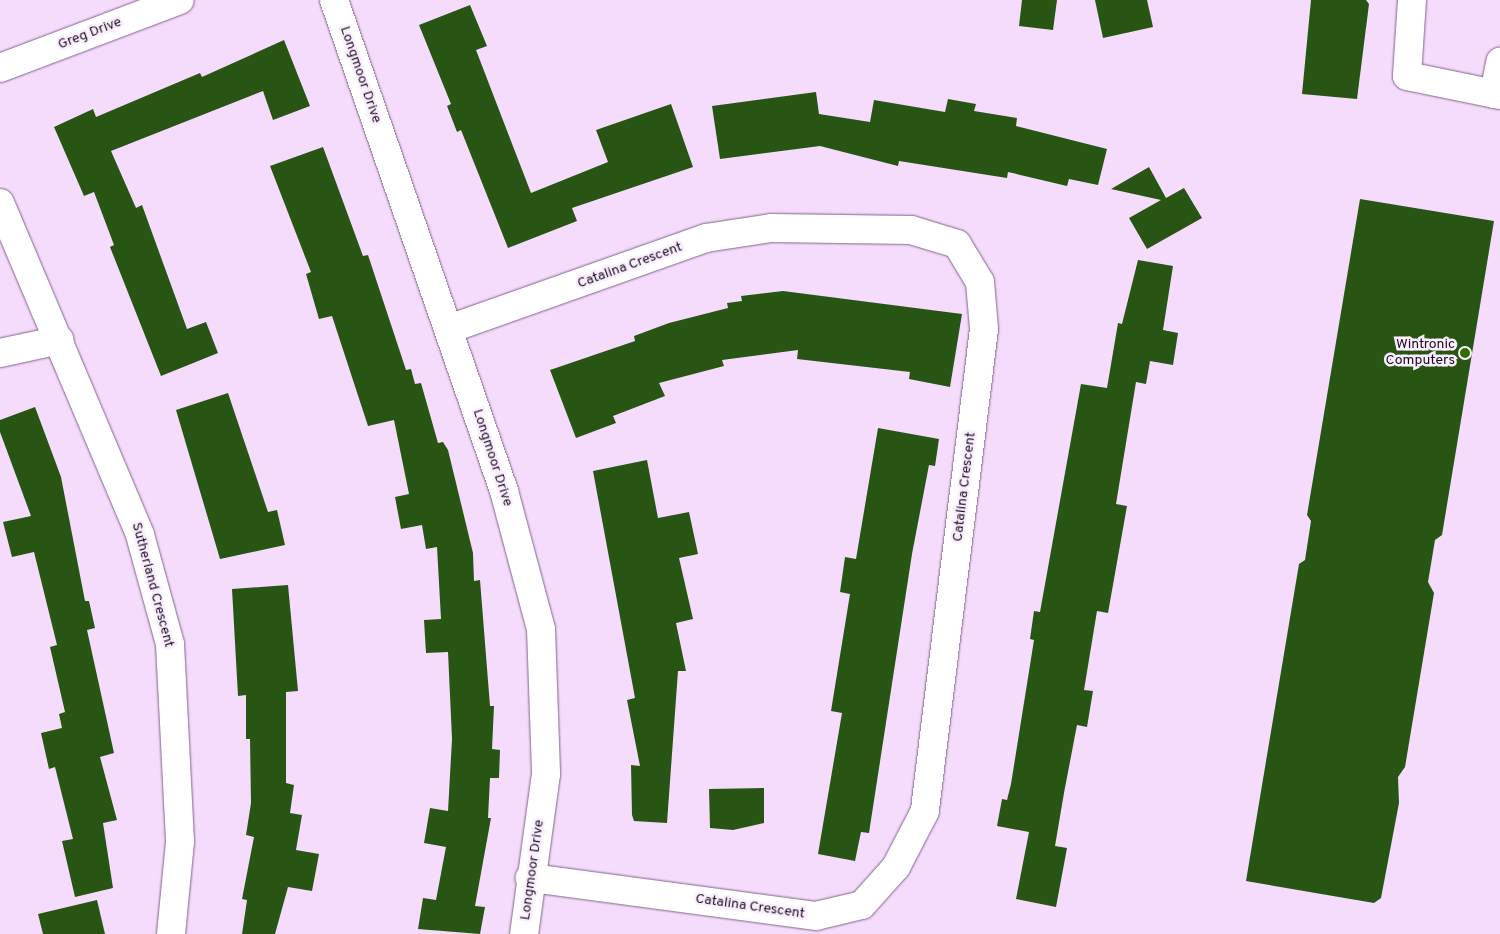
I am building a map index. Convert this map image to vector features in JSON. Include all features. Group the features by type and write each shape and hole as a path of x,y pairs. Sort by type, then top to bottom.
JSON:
{"street":[{"name":"Greg Drive","path":"0,68 180,0"},
{"name":"Longmoor Drive","path":"334,0 504,491 542,629 546,774 530,878 524,934"},
{"path":"1412,0 1407,76 1497,95 1500,62"},
{"name":"Sutherland Crescent","path":"0,203 60,340 140,535 170,644 180,842 171,934"},
{"name":"Catalina Crescent","path":"449,330 706,238 771,228 911,230 957,244 980,282 984,328 925,811 896,867 862,905 816,916 530,878"},
{"path":"0,353 60,340"}],"building":[{"path":"1022,0 1057,0 1053,30 1019,26"},
{"path":"1095,0 1147,0 1153,27 1103,38"},
{"path":"1311,0 1366,0 1369,4 1357,99 1302,94"},
{"path":"470,5 487,46 476,50 531,193 608,162 596,130 671,104 693,167 572,208 577,221 508,248 461,130 457,132 447,106 451,104 419,25"},
{"path":"284,40 310,106 273,120 263,91 111,151 136,208 142,205 187,329 206,322 218,353 161,376 110,247 114,245 94,192 84,196 54,127 93,109 96,117 200,73 202,77"},
{"path":"816,92 819,114 870,122 874,100 945,112 948,99 976,104 974,111 1017,118 1016,126 1107,149 1098,185 1069,179 1067,186 1008,172 1007,178 899,161 898,166 820,146 720,159 712,106"},
{"path":"323,147 363,256 368,255 406,370 411,369 415,384 421,383 438,443 443,442 448,450 473,553 474,581 480,580 490,706 494,706 492,749 500,750 499,778 490,778 488,818 491,818 475,906 485,907 480,934 418,929 423,898 436,900 446,847 424,843 430,808 448,811 452,739 448,652 426,653 424,620 441,619 437,547 426,549 422,525 401,529 395,497 409,494 394,420 368,426 332,316 319,319 306,274 311,272 270,166"},
{"path":"1149,167 1166,198 1184,188 1202,218 1147,249 1129,218 1161,200 1111,189"},
{"path":"1360,199 1494,221 1442,535 1435,540 1428,582 1434,593 1405,767 1398,777 1399,803 1381,898 1374,903 1246,881 1299,564 1305,560 1311,521 1307,515"},
{"path":"1138,260 1173,266 1163,330 1178,333 1173,365 1150,361 1146,384 1136,382 1116,504 1127,506 1108,613 1097,611 1084,690 1093,691 1087,727 1077,725 1055,846 1067,848 1056,907 1016,899 1029,832 997,826 1002,799 1007,800 1011,784 1034,640 1030,639 1034,611 1040,612 1081,384 1107,388 1118,323 1122,324"},
{"path":"783,291 962,314 950,387 909,379 910,372 797,359 798,350 722,360 724,366 659,383 665,396 613,416 616,423 576,438 550,370 635,341 634,336 669,323 728,308 727,303 742,301 741,296"},
{"path":"228,393 268,512 277,510 285,545 220,559 176,410"},
{"path":"35,407 61,477 85,601 89,601 95,628 87,630 114,753 100,757 117,820 103,823 113,888 75,897 62,841 73,839 55,767 49,769 41,733 62,728 59,714 65,712 50,647 57,645 34,552 12,557 3,522 31,516 0,432 0,420"},
{"path":"878,428 939,439 935,466 929,465 912,554 869,833 861,832 855,861 818,854 842,713 831,711 850,594 840,592 845,557 856,559"},
{"path":"647,460 658,518 689,512 698,554 679,558 693,619 676,623 686,671 678,671 667,823 634,821 632,815 631,765 640,766 627,700 635,698 593,471"},
{"path":"288,585 298,691 286,692 286,783 294,785 290,813 302,815 296,850 319,854 312,891 288,887 275,934 242,934 247,900 242,899 254,837 246,835 251,803 250,739 246,739 246,695 238,696 232,589"},
{"path":"764,788 764,823 733,830 710,828 709,789"},
{"path":"97,900 105,934 43,934 38,914"}],"place":[{"name":"Wintronic Computers","path":"1465,353"}]}
